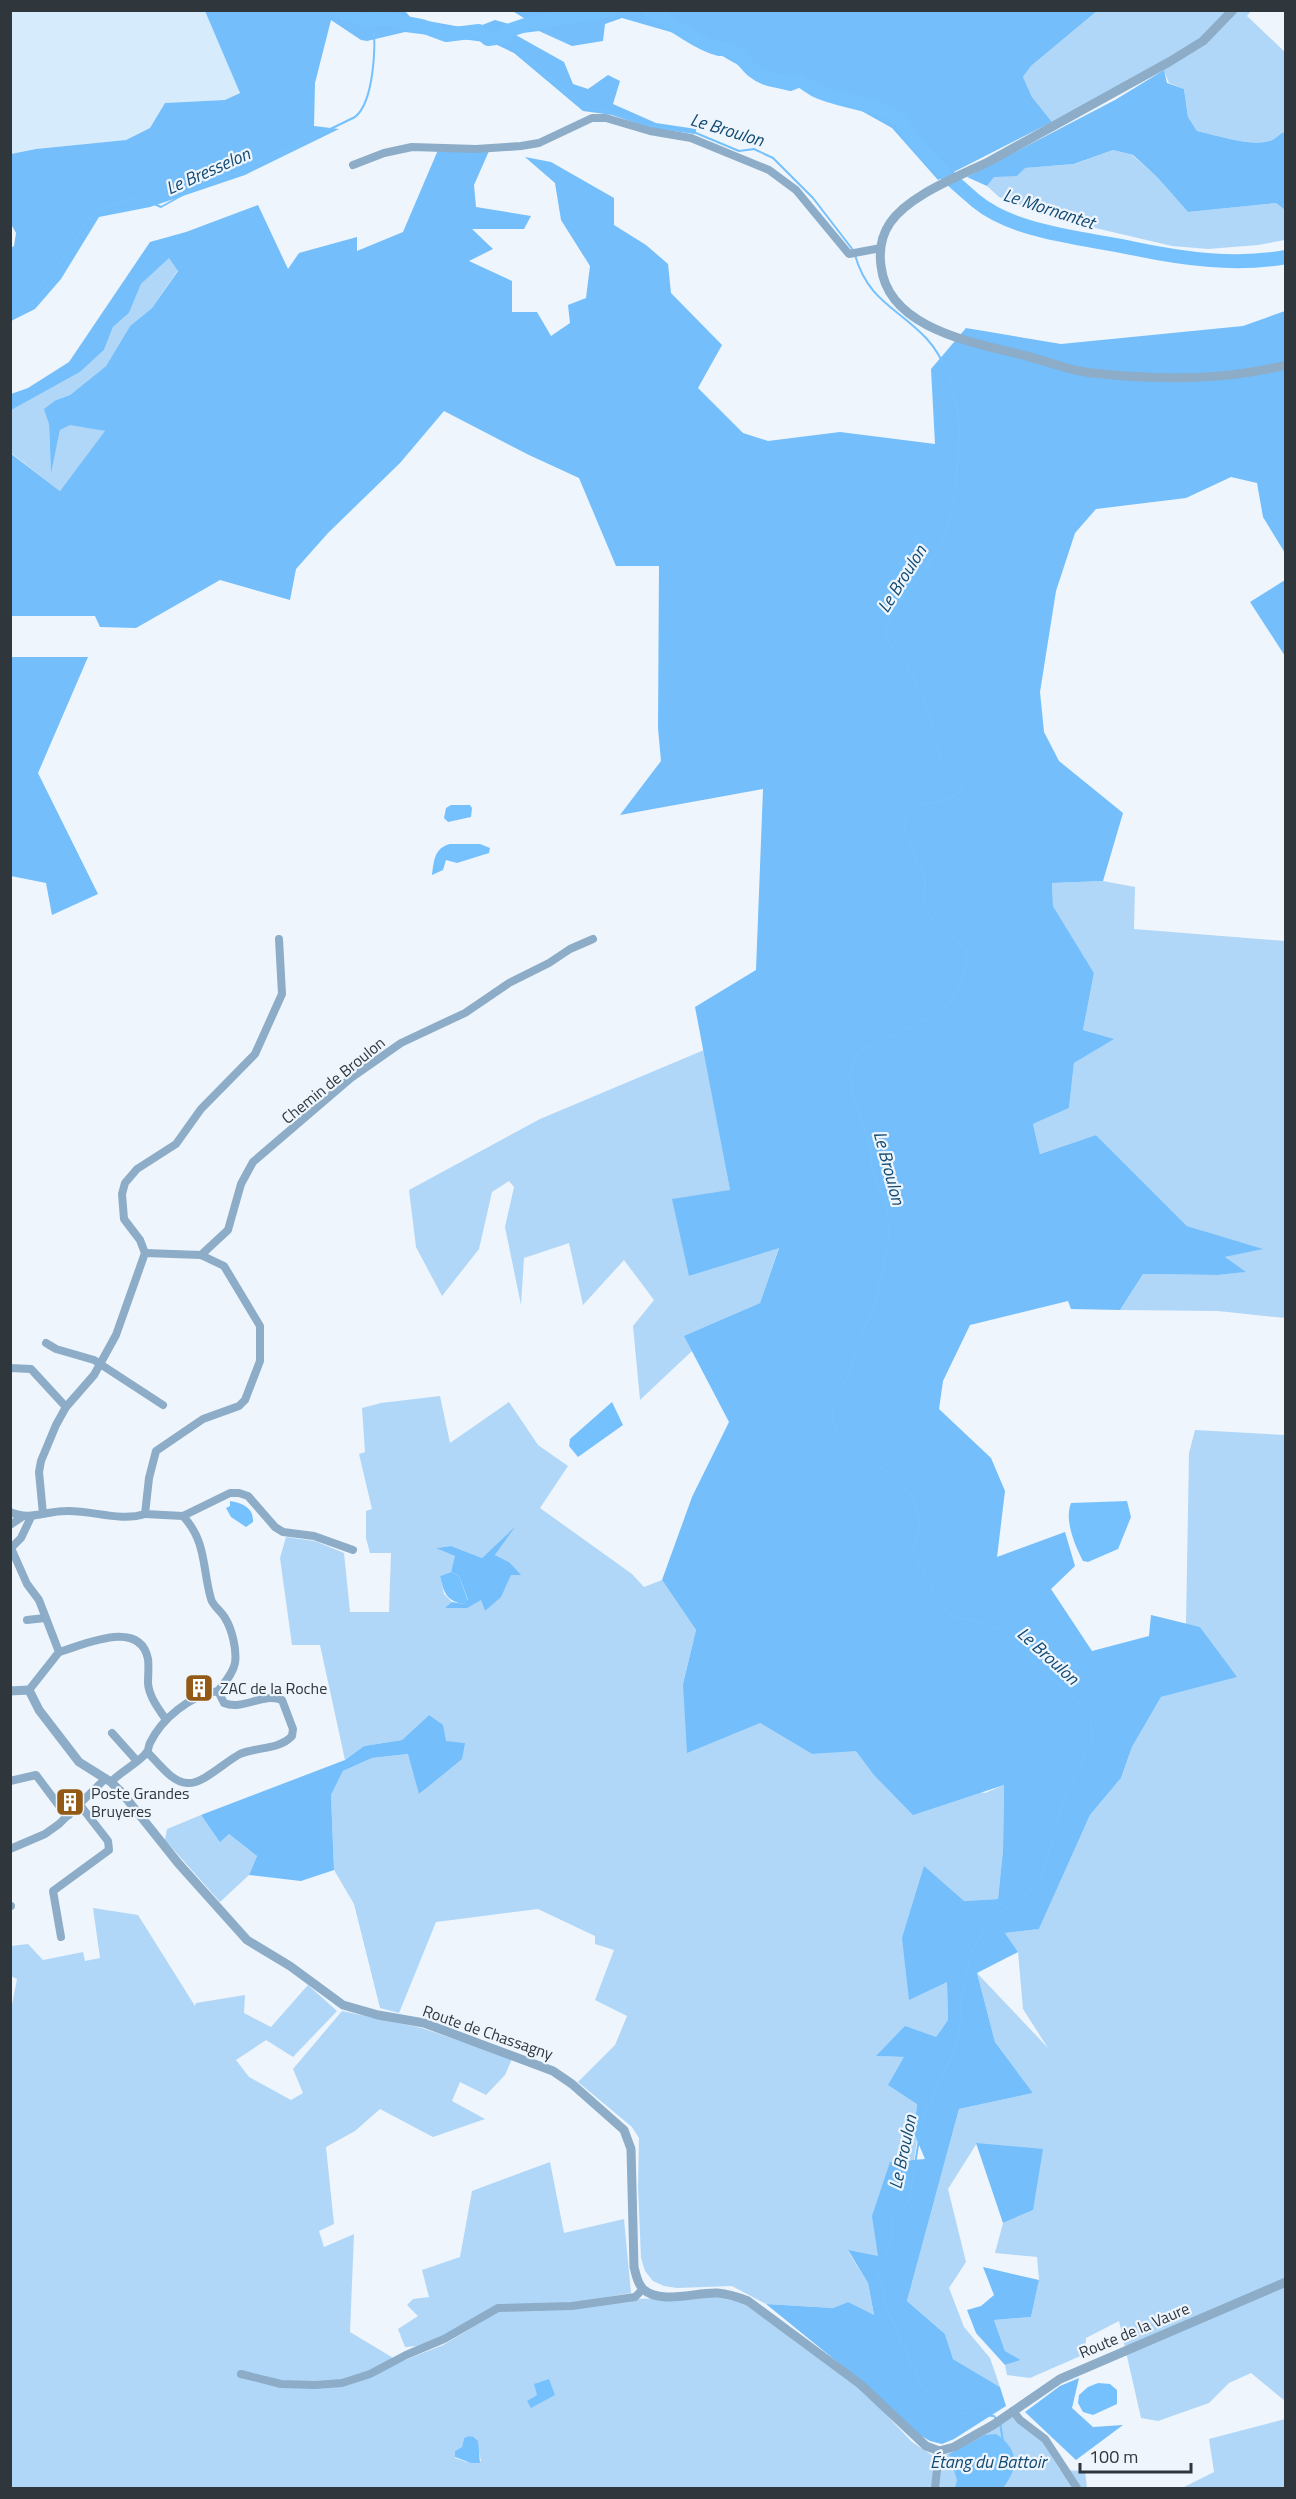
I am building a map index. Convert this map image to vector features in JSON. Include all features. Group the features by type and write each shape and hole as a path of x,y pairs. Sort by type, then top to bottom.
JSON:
{"street":[{"path":"1233,10 1203,41 1186,52 947,183 898,213 886,229 881,248 881,270 895,298 923,322 968,341 1089,373 1201,379 1252,373 1286,365"},
{"path":"353,165 384,153 412,147 476,149 521,147 539,143 592,118 606,118 650,131 691,138 769,170 796,190 849,254 881,248"},
{"path":"43,1514 39,1472 41,1461 66,1407 101,1365 126,1310 145,1253 140,1240 126,1222 123,1214 122,1194 125,1183 136,1168 176,1144 201,1109 255,1054 282,994 279,939"},
{"name":"Chemin de Broulon","path":"201,1255 228,1230 241,1184 253,1162 351,1078 401,1043 465,1013 509,983 549,963 570,948 593,939"},
{"path":"145,1253 201,1255 224,1266 258,1321 260,1361 245,1400 240,1406 203,1419 156,1450 149,1478 145,1514"},
{"path":"46,1343 101,1365 163,1405"},
{"path":"10,1368 31,1369 66,1407"},
{"path":"10,1512 22,1517 66,1510 124,1516 145,1514 183,1516 230,1493 239,1493 248,1496 275,1527 283,1532 314,1536 353,1551"},
{"path":"10,1849 45,1834 108,1781 137,1761 147,1752 150,1743 166,1720 188,1702 218,1691 232,1672 235,1663 235,1646 225,1618 212,1602 201,1544 192,1526 183,1516"},
{"path":"10,1525 22,1517"},
{"path":"31,1517 21,1538 11,1548 27,1584 39,1600 59,1652"},
{"path":"27,1620 45,1618"},
{"path":"10,1691 29,1690 59,1652 109,1637 125,1635 145,1648 150,1693 166,1720"},
{"name":"Route de Chassagny","path":"29,1690 39,1710 79,1762 108,1781 247,1940 290,1966 343,2005 424,2024 553,2071 572,2084 624,2130 631,2149 634,2267 643,2289"},
{"path":"147,1752 172,1776 189,1784 197,1782 248,1750 280,1745 292,1736 293,1729 282,1700 275,1697 266,1698 230,1706 224,1703 218,1691"},
{"path":"112,1733 137,1761"},
{"path":"10,1781 36,1775 63,1811 69,1815"},
{"path":"61,1937 53,1891 109,1850 108,1841 80,1805"},
{"name":"Route de la Vaure","path":"939,2451 954,2447 993,2424 1060,2379 1286,2282"},
{"path":"241,2374 281,2384 342,2384 370,2374 444,2339 498,2308 572,2306 635,2297 643,2289 667,2296 716,2293 733,2295 748,2301 860,2384 916,2439 939,2451 935,2488"},
{"path":"1013,2411 1020,2420 1045,2439 1077,2488"}],"shaded area":[{"path":"511,10 1097,11 1031,66 1023,77 1032,97 1052,122 938,180 892,128 858,109 801,88 768,82 703,45 674,33 622,18 605,24 603,41 572,46 539,31 514,34 564,62 573,84 588,89 608,75 620,81 613,104 656,123 696,129 696,134 650,128 612,115 583,111 514,53 493,43 405,32 367,41 361,40 331,20 315,83 314,126 339,129 245,175 150,207 99,217 61,279 35,309 11,321 11,248 14,246 16,233 11,224 11,154 36,149 126,140 150,128 165,103 225,100 240,93 205,11 405,11 411,18 472,29 495,20 513,25 527,20"},
{"path":"10,11 205,11 240,92 226,100 165,103 150,128 126,140 36,149 11,154"},
{"path":"1097,11 1251,11 1247,16 1285,52 1285,132 1271,140 1253,143 1197,131 1188,117 1184,89 1169,83 1162,66 1052,122 1032,97 1023,77 1031,66"},
{"path":"1164,70 1167,83 1184,89 1188,117 1197,131 1253,143 1271,140 1285,132 1285,210 1276,203 1188,212 1157,177 1133,155 1113,150 1074,164 1025,168 1017,176 994,177 987,186 967,177 1115,100"},
{"path":"438,150 489,151 474,185 476,207 531,216 524,229 472,229 493,249 469,261 512,281 512,312 537,312 551,336 570,323 568,305 586,298 590,266 561,220 555,183 525,157 551,162 614,198 614,225 646,245 668,264 671,293 722,345 698,388 743,433 768,441 840,432 935,444 931,369 966,328 1061,344 1243,326 1285,311 1285,553 1263,517 1257,483 1231,477 1186,498 1096,509 1075,533 1056,591 1040,692 1044,732 1059,761 1123,813 1103,881 1052,883 1053,906 1094,973 1083,1030 1114,1039 1074,1063 1069,1108 1033,1124 1040,1154 1096,1135 1187,1226 1263,1249 1225,1257 1246,1272 1218,1275 1143,1274 1120,1310 1071,1309 1068,1301 970,1325 943,1381 939,1409 991,1458 1005,1491 997,1557 1065,1532 1075,1566 1051,1589 1092,1651 1149,1636 1151,1615 1200,1627 1237,1677 1161,1697 1132,1747 1121,1778 1090,1815 1039,1929 1005,1933 1018,1952 977,1973 995,2042 1033,2093 959,2109 907,2301 945,2334 953,2359 1000,2387 1006,2406 954,2439 942,2444 930,2441 918,2434 862,2382 766,2304 833,2308 848,2302 874,2315 868,2283 848,2250 878,2256 872,2216 890,2162 925,2159 914,2133 917,2104 888,2085 904,2057 876,2056 905,2026 936,2037 948,2020 947,1982 909,2000 902,1938 924,1866 964,1901 998,1899 1003,1850 1004,1785 913,1815 873,1774 856,1751 812,1754 760,1723 687,1753 683,1684 696,1630 662,1580 692,1497 729,1422 684,1336 760,1303 779,1248 689,1276 672,1199 730,1190 695,1007 756,970 763,789 620,815 661,761 658,728 659,566 616,566 579,478 444,411 400,463 328,533 296,569 290,600 220,580 136,628 100,627 95,616 11,616 10,453 60,491 105,431 70,425 60,430 51,473 49,424 44,409 56,400 70,395 106,366 130,326 152,308 178,271 169,258 141,284 129,313 113,327 104,350 80,372 11,410 11,394 28,388 69,362 150,242 186,232 258,205 288,269 299,253 357,237 357,251 403,232"},
{"path":"1113,150 1132,155 1157,177 1188,212 1276,203 1285,210 1285,240 1258,245 1208,249 1172,246 1057,219 999,197 987,186 994,176 1017,176 1024,168 1075,164"},
{"path":"169,257 178,270 152,308 130,326 106,366 70,395 56,400 49,424 51,470 60,430 69,424 106,431 60,491 11,453 10,410 80,372 104,350 113,327 129,313 141,284"},
{"path":"1285,580 1285,656 1250,602"},
{"path":"11,657 88,657 38,773 98,894 52,915 46,883 11,876"},
{"path":"1103,881 1135,887 1134,929 1285,941 1285,1318 1218,1311 1120,1310 1143,1274 1218,1275 1244,1272 1225,1257 1261,1249 1187,1226 1096,1135 1040,1154 1033,1124 1069,1108 1074,1063 1113,1039 1083,1030 1094,973 1053,906 1052,883"},
{"path":"704,1050 730,1190 689,1276 779,1247 760,1303 685,1336 692,1351 640,1400 633,1326 654,1300 624,1260 583,1305 569,1243 524,1258 521,1305 505,1227 514,1187 509,1181 492,1192 479,1249 442,1296 416,1247 409,1190 540,1119"},
{"path":"440,1396 450,1443 509,1402 538,1445 568,1466 540,1508 632,1574 644,1587 662,1580 696,1630 683,1684 760,1723 812,1754 856,1750 873,1774 985,1793 1004,1785 1003,1850 998,1899 964,1901 909,1999 947,1981 948,2020 936,2037 877,2056 904,2057 917,2104 914,2133 917,2140 914,2160 902,2160 878,2257 848,2251 868,2283 874,2316 848,2302 833,2308 766,2304 732,2286 677,2288 664,2286 653,2281 645,2271 641,2258 638,2187 639,2138 632,2127 578,2082 615,2045 627,2016 595,2000 614,1950 595,1944 595,1936 538,1909 436,1922 399,2013 380,2008 354,1904 334,1870 331,1795 343,1771 372,1758 409,1754 420,1794 465,1743 446,1742 429,1715 402,1740 364,1746 345,1760 320,1645 292,1645 280,1558 286,1537 315,1541 344,1553 350,1612 389,1612 391,1553 370,1553 366,1538 366,1511 372,1509 359,1454 365,1452 362,1408 381,1403","holes":["512,1531 495,1555 509,1562 510,1570 507,1583 496,1601 485,1611 481,1599 446,1608 452,1602 444,1594 440,1576 451,1572 456,1556 437,1548 451,1546 482,1558"]},
{"path":"1195,1430 1285,1435 1285,2401 1251,2373 1229,2383 1209,2403 1158,2421 1141,2418 1119,2321 1086,2338 1085,2354 1030,2378 1007,2375 1005,2365 1021,2360 1005,2351 994,2320 1031,2317 1039,2279 1037,2257 995,2253 1003,2223 1033,2210 977,2143 948,2189 966,2262 949,2288 964,2327 990,2358 1000,2387 953,2359 945,2334 907,2301 959,2109 1033,2093 995,2042 977,1973 1048,2048 1023,2009 1018,1952 1005,1933 1039,1929 1090,1815 1121,1778 1132,1747 1161,1697 1236,1677 1200,1627 1186,1624 1189,1453"},
{"path":"515,1527 495,1555 509,1562 521,1575 511,1575 501,1597 485,1611 481,1600 467,1608 445,1608 452,1602 464,1604 468,1600 459,1576 451,1572 455,1556 436,1548 451,1546 482,1558"},
{"path":"429,1715 443,1725 446,1741 465,1743 462,1759 419,1794 408,1754 372,1758 343,1771 331,1795 334,1870 301,1881 249,1875 257,1856 229,1834 220,1842 201,1815 345,1760 364,1746 402,1740"},
{"path":"201,1815 220,1841 229,1834 257,1856 249,1875 220,1902 165,1840 167,1829"},
{"path":"93,1908 138,1915 195,2006 196,2003 245,1995 244,2013 271,2027 308,1985 337,2011 293,2057 266,2040 236,2060 249,2077 291,2100 303,2093 293,2069 342,2011 422,2028 512,2059 505,2075 486,2095 460,2082 452,2101 485,2119 433,2137 380,2109 355,2131 326,2147 334,2224 319,2231 324,2247 354,2234 350,2332 400,2362 443,2345 503,2309 631,2299 716,2297 744,2303 858,2385 912,2442 935,2457 965,2446 1011,2416 1042,2441 1060,2470 1085,2471 1087,2488 11,2488 10,2015 17,1979 11,1976 11,1946 28,1944 43,1960 83,1952 85,1961 100,1958","holes":["468,2436 476,2438 481,2461 467,2462 455,2458 455,2451 462,2447 464,2438"]},
{"path":"976,2143 1043,2149 1033,2210 1003,2223"},
{"path":"550,2162 564,2233 624,2219 631,2293 571,2303 497,2305 442,2336 418,2346 405,2347 398,2329 418,2316 407,2305 413,2299 429,2297 422,2270 460,2257 472,2191"},
{"path":"983,2267 1039,2280 1031,2317 994,2320 1005,2351 1021,2360 1005,2365 976,2333 967,2310 981,2306 994,2295"},
{"path":"1079,2378 1072,2408 1093,2427 1123,2425 1076,2460 1025,2412 1060,2386"},
{"path":"1285,2419 1285,2488 1182,2488 1214,2472 1209,2439"}],"water":[{"path":"451,805 470,805 471,817 448,822 444,818 446,808"},
{"path":"450,844 480,844 490,848 489,853 457,863 446,860 443,870 432,875 434,860 438,852"},
{"path":"612,1402 623,1425 578,1457 569,1446 570,1439"},
{"path":"230,1501 249,1509 253,1522 246,1527 231,1517 226,1508 230,1506"},
{"path":"1127,1501 1131,1517 1118,1549 1088,1562 1083,1561 1070,1525 1071,1503"},
{"path":"451,1572 459,1576 468,1601 464,1604 453,1601 445,1592 440,1576"},
{"path":"549,2379 555,2395 531,2408 527,2401 537,2395 534,2384"},
{"path":"1098,2383 1110,2384 1117,2390 1117,2404 1093,2415 1083,2412 1078,2403 1079,2395 1088,2387"},
{"name":"Étang du Battoir","path":"996,2434 1009,2446 1014,2459 1012,2473 1003,2488 955,2488 957,2480 949,2454 985,2435"},
{"path":"468,2436 478,2441 480,2463 471,2463 455,2457 455,2451 462,2447 464,2438"}],"waterway":[{"name":"Le Mornantet","path":"343,10 345,14 364,21 381,18 422,26 446,35 479,31 488,39 503,37 508,31 531,23 612,10"},
{"name":"Le Mornantet","path":"649,10 702,42 719,49 732,50 762,77 790,84 800,80 825,94 870,106 891,115 902,123 928,156 959,187 992,212 1011,221 1053,233 1191,258 1248,261 1286,257"},
{"name":"Le Bresselon","path":"10,311 40,286 61,262 93,212 137,196 161,207 188,192 232,175 276,153 295,147 306,136 314,137 355,117 366,99 370,86 374,57 372,20"},
{"name":"Le Broulon","path":"503,37 584,107 611,112 646,125 696,133 739,151 754,149 773,158 813,198 853,250"},
{"name":"Le Broulon","path":"855,255 861,271 876,294 916,328 939,355 947,372 957,409 959,435 957,468 948,527 930,563 891,615 886,631 889,641 915,680 942,762 963,774 959,793 938,802 914,806 906,815 905,823 909,843 924,877 925,908 938,926 964,948 966,964 961,983 949,1005 925,1020 862,1050 855,1058 850,1076 852,1092 870,1146 872,1171 887,1204 889,1239 876,1303 859,1339 847,1378 832,1399 833,1423 842,1440 900,1481 911,1495 917,1507 920,1522 913,1552 941,1606 949,1615 984,1623 1000,1630 1080,1704 1090,1719 1093,1739 1065,1797 1042,1875 1036,1886 1001,1912 986,1928 972,1950 962,1994 959,2035 922,2120 910,2196 908,2202 893,2218 891,2240 877,2275 883,2284 884,2302 921,2385 948,2408 961,2413 994,2416 996,2419"},
{"name":"Le Broulon","path":"1000,2423 1003,2441"}],"place":[{"name":"ZAC de la Roche","path":"199,1688"},
{"name":"Poste Grandes Bruyeres","path":"70,1802"}]}
